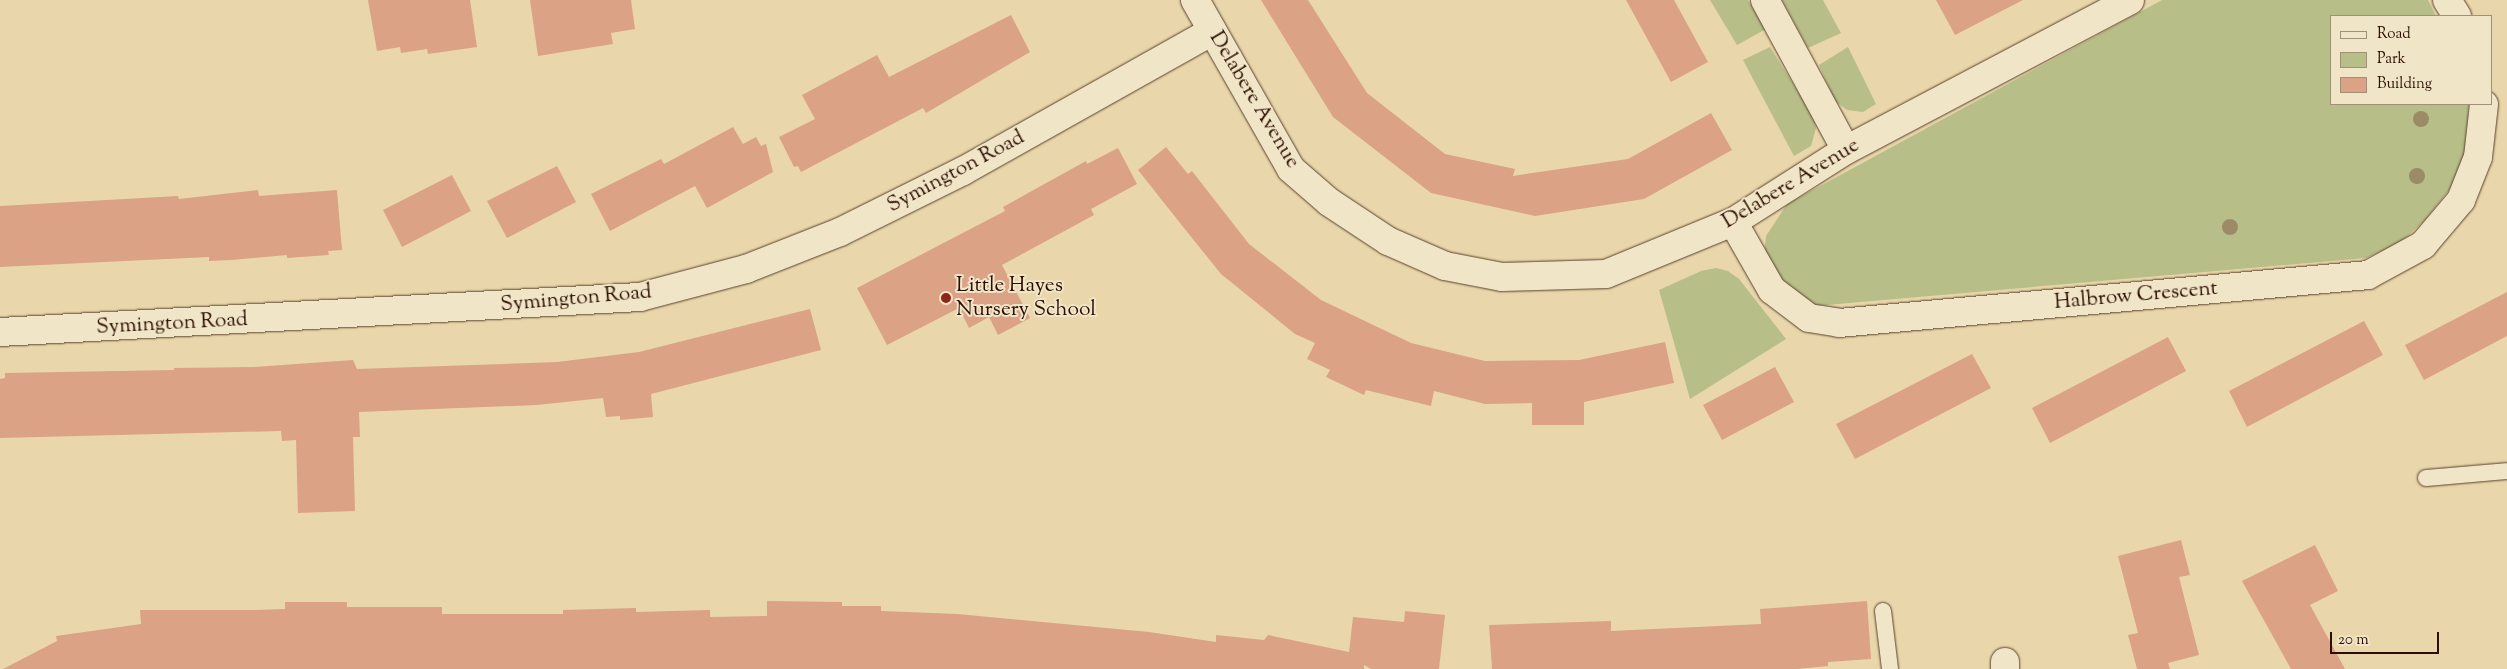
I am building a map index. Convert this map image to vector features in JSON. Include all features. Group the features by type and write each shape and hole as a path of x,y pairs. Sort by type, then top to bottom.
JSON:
{"street":[{"name":"Delabere Avenue","path":"1195,0 1291,169 1329,202 1388,241 1445,266 1502,277 1606,274 1733,222 1846,150 2130,0"},
{"path":"1765,0 1846,150"},
{"path":"2447,0 2456,15"},
{"name":"Symington Road","path":"0,332 640,297 746,270 840,232 963,171 1212,31"},
{"name":"Halbrow Crescent","path":"1733,222 1772,290 1809,318 1840,323 2368,275 2423,245 2461,200 2478,156 2484,105"}],"lane":[{"path":"2426,478 2507,471"},
{"path":"1883,611 1890,669"}],"green space":[{"path":"1710,0 1748,0 1766,29 1737,45"},
{"path":"1782,0 1823,0 1841,33 1808,48"},
{"path":"2162,0 2428,0 2436,15 2330,15 2330,105 2469,105 2466,160 2449,190 2425,220 2401,242 2366,258 1815,306 1793,298 1764,253 1766,236 1787,204"},
{"path":"1770,47 1813,115 1816,128 1811,146 1794,156 1743,60"},
{"path":"1848,47 1876,104 1863,112 1847,110 1835,101 1819,65"},
{"path":"1716,268 1728,271 1739,279 1786,339 1690,399 1659,290 1701,271"}],"building":[{"path":"368,0 470,0 477,47 428,54 427,49 401,53 400,47 377,51"},
{"path":"530,0 631,0 635,29 611,33 613,44 538,56"},
{"path":"1261,0 1308,0 1367,93 1445,154 1515,169 1513,176 1628,159 1711,113 1732,150 1644,199 1535,216 1431,193 1333,117"},
{"path":"1626,0 1674,0 1708,62 1671,82"},
{"path":"1936,0 2023,0 1955,35"},
{"path":"1011,15 1030,52 926,113 923,108 801,172 798,166 794,167 779,137 815,119 802,95 877,55 889,77"},
{"path":"733,127 743,144 756,137 761,146 766,144 773,172 707,208 695,186 610,231 591,194 661,159 664,164"},
{"path":"1166,147 1188,174 1192,171 1249,244 1321,300 1411,343 1485,361 1579,360 1665,342 1674,383 1584,402 1584,425 1532,425 1532,403 1485,404 1434,391 1431,406 1366,390 1364,395 1326,377 1330,370 1307,359 1315,343 1295,334 1221,274 1184,228 1138,170"},
{"path":"1118,148 1137,184 1091,209 1094,215 1002,265 1030,318 998,335 989,317 969,328 959,308 887,345 857,288 1005,211 1003,207 1086,161 1087,164"},
{"path":"557,166 576,202 507,238 487,201"},
{"path":"452,175 471,211 402,247 383,210"},
{"path":"258,190 259,196 337,190 342,250 328,251 329,255 287,258 287,255 209,261 209,257 0,267 0,206 178,196 179,199"},
{"path":"2507,292 2507,336 2424,380 2405,345"},
{"path":"810,309 821,350 651,394 653,417 620,420 620,416 606,417 603,398 537,405 359,412 360,437 353,437 355,511 298,513 296,440 282,441 281,431 0,438 0,379 5,378 5,373 174,370 174,368 254,367 353,360 357,369 557,362 639,352"},
{"path":"2364,321 2383,355 2247,427 2229,391"},
{"path":"2168,337 2186,371 2050,443 2032,408"},
{"path":"1972,354 1991,388 1855,459 1836,424"},
{"path":"1775,367 1794,402 1722,440 1703,405"},
{"path":"2181,540 2190,575 2179,577 2199,655 2168,663 2170,669 2137,669 2128,635 2138,633 2118,556"},
{"path":"2315,545 2338,591 2310,605 2345,669 2291,669 2242,581"},
{"path":"767,601 842,602 842,606 881,606 881,611 958,614 1149,632 1216,642 1216,635 1264,640 1268,635 1349,652 1353,617 1404,622 1405,611 1445,615 1439,669 1371,669 1364,665 1364,669 3,669 57,641 56,636 141,624 140,610 285,609 285,602 347,602 347,607 442,607 442,614 563,614 563,610 636,608 636,612 710,610 710,617 767,616"},
{"path":"1867,601 1871,659 1828,662 1828,666 1797,669 1492,669 1489,625 1611,621 1611,631 1761,624 1760,609"}],"place":[{"name":"Little Hayes Nursery School","path":"946,298"}]}
